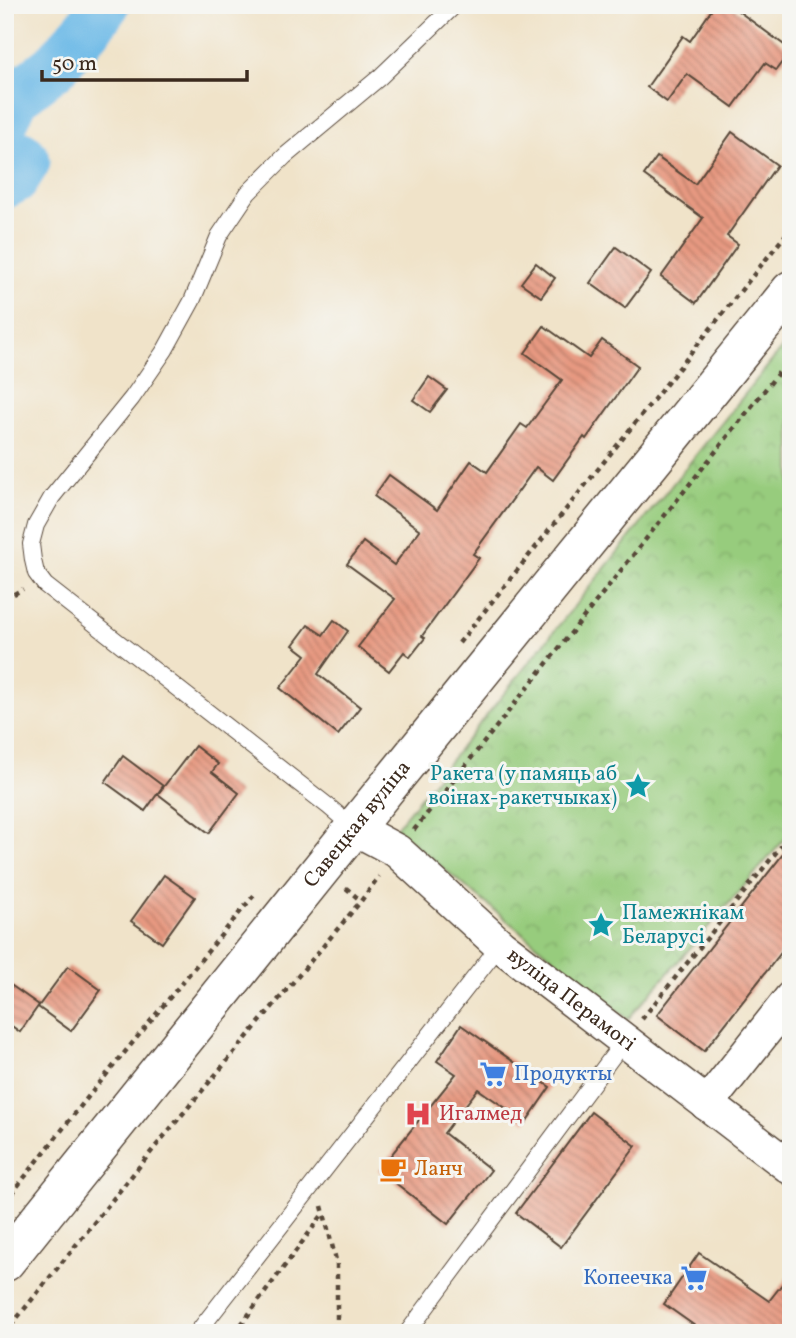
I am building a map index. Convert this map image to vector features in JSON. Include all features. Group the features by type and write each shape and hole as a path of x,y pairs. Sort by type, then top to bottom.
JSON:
{"main road":[{"name":"Савецкая вуліца","path":"5,1262 791,290"}],"street":[{"name":"вуліца Перамогі","path":"354,828 397,851 500,945 791,1168"},
{"path":"707,1104 791,998"}],"lane":[{"path":"354,828 45,584 36,573 31,544 36,525 52,497 132,398 165,350 192,300 219,236 248,193 285,156 380,77 455,5"},
{"path":"197,1333 500,945"},
{"path":"407,1333 624,1041"}],"path":[{"path":"450,653 791,228"},
{"path":"397,851 791,357"},
{"path":"624,1041 791,834"},
{"path":"5,1202 261,886"},
{"path":"5,1333 155,1147 361,901"},
{"path":"316,1182 337,1264 337,1333"},
{"path":"235,1333 324,1213"}],"green space":[{"path":"791,337 791,832 628,1019 395,829"}],"building":[{"path":"715,5 730,5 791,50 776,70 765,63 733,107 687,74 667,102 647,87 683,36 690,41"},
{"path":"732,132 777,165 727,236 738,244 696,303 661,277 703,218 644,175 657,157 695,184"},
{"path":"616,247 651,273 625,308 590,283"},
{"path":"536,263 555,278 541,297 521,283"},
{"path":"544,326 589,358 602,340 638,366 553,480 536,467 473,554 479,558 422,636 425,638 410,657 404,652 389,671 358,647 395,599 347,564 363,542 394,565 420,530 374,496 389,475 437,510 471,461 487,472 521,424 527,428 562,380 525,353"},
{"path":"429,377 447,390 430,412 413,400"},
{"path":"334,620 348,631 318,674 360,707 338,735 280,688 306,655 293,645 308,625 323,635"},
{"path":"195,746 218,764 212,772 239,793 209,833 158,794"},
{"path":"123,756 163,786 145,811 105,782"},
{"path":"791,844 791,940 704,1051 657,1015"},
{"path":"164,875 195,897 162,943 131,921"},
{"path":"68,966 101,990 71,1031 38,1007"},
{"path":"5,981 39,1005 20,1032 5,1021"},
{"path":"461,1025 550,1087 526,1122 478,1089 444,1133 491,1170 448,1224 379,1170 456,1074 437,1061"},
{"path":"591,1112 636,1146 561,1247 516,1213"},
{"path":"699,1253 769,1301 791,1273 791,1333 705,1333 664,1304"}],"waterway":[{"path":"5,119 16,96 55,66 105,5"},
{"path":"5,160 16,154 26,161 15,179 5,184"}],"place":[{"name":"Ракета (у памяць аб воінах-ракетчыках)","path":"638,786"},
{"name":"Памежнікам Беларусі","path":"601,925"},
{"name":"Продукты","path":"493,1074"},
{"name":"Игалмед","path":"418,1114"},
{"name":"Ланч","path":"393,1169"},
{"name":"Копеечка","path":"694,1278"}]}
